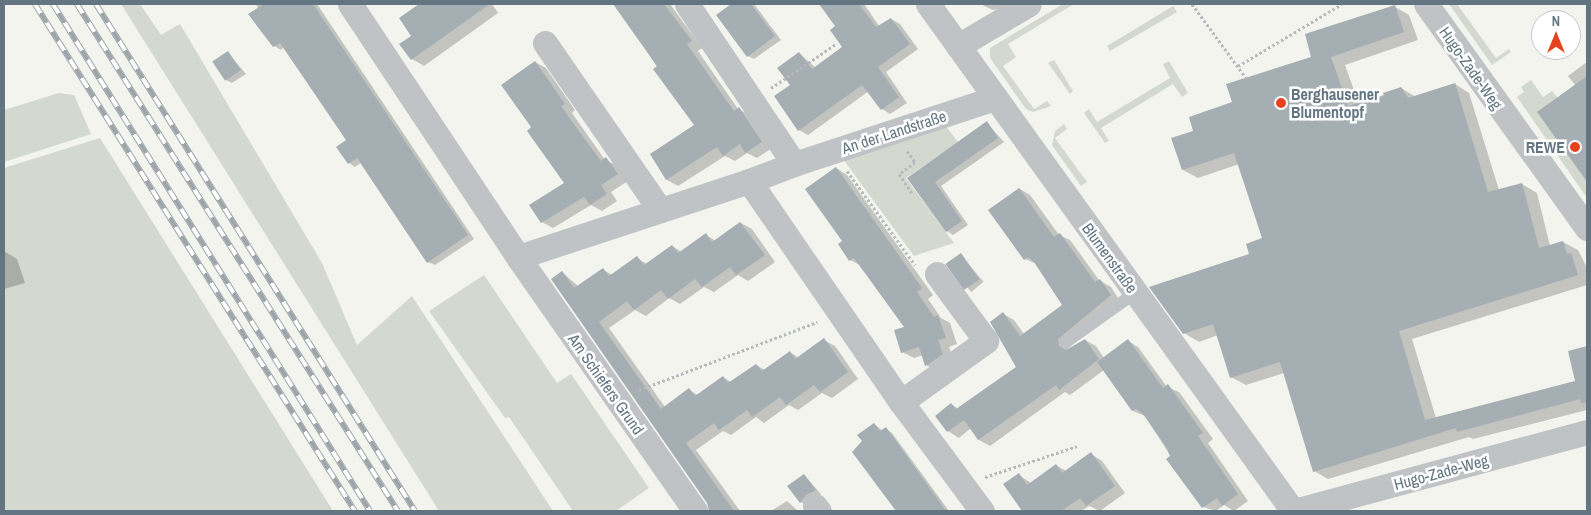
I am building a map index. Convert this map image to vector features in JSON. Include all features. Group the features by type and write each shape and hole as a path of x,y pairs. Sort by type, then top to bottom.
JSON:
{"street":[{"name":"Am Schiefers Grund","path":"350,4 518,257 695,511"},
{"path":"518,257 749,181 794,164 686,4"},
{"name":"Blumenstraße","path":"928,4 1134,293 1294,511"},
{"path":"958,46 1029,4"},
{"name":"Hugo-Zade-Weg","path":"1426,4 1587,228"},
{"path":"545,42 660,210"},
{"name":"An der Landstraße","path":"794,164 995,98"},
{"path":"749,181 901,402 982,511"},
{"path":"901,402 986,341 937,274"},
{"name":"Hugo-Zade-Weg","path":"1294,511 1587,432"}],"lane":[{"path":"1066,342 1134,293"}],"path":[{"path":"1192,4 1246,78"},
{"path":"1238,66 1342,4"},
{"path":"752,101 836,44"},
{"path":"894,132 915,162 899,174 913,195"},
{"path":"834,152 921,274 937,274"},
{"path":"620,403 646,385 840,314"},
{"path":"962,485 1077,446"}],"shaded area":[{"path":"121,4 140,4 161,35 180,24 322,263 357,345 412,296 553,511 439,511"},
{"path":"1063,4 1074,4 1008,44 1016,57 1003,66 1034,109 1047,101 1051,106 1033,112 1026,109 990,58 990,48"},
{"path":"1449,4 1457,4 1496,58 1509,49 1511,52 1492,65"},
{"path":"1173,6 1177,12 1110,51 1107,46"},
{"path":"1054,60 1073,91 1070,94 1048,63"},
{"path":"1169,61 1188,93 1182,97 1173,84 1101,128 1109,141 1105,143 1084,113 1089,109 1097,122 1170,78 1163,64"},
{"path":"1531,80 1543,97 1552,91 1558,98 1538,113 1587,182 1587,198 1517,97 1524,92 1521,87"},
{"path":"59,93 74,95 91,134 4,162 4,110"},
{"path":"1064,124 1067,129 1055,138 1087,182 1081,186 1052,145 1055,131"},
{"path":"945,125 958,142 906,178 954,243 914,256 843,159"},
{"path":"100,138 333,511 4,511 4,168"},
{"path":"484,275 557,383 571,374 649,488 616,511 573,511 509,417 505,418 429,311"}],"building":[{"path":"264,4 313,4 468,235 427,263 357,158 348,164 336,147 346,140 280,43 273,47 248,14"},
{"path":"419,4 490,4 411,60 399,44 411,36 399,18"},
{"path":"613,4 664,4 692,41 687,44 734,111 739,107 762,142 745,153 740,144 723,156 717,147 666,180 650,154 694,125 653,69 657,66"},
{"path":"731,4 751,4 775,36 747,57 716,15"},
{"path":"819,4 859,4 876,27 891,18 910,44 878,67 899,97 881,110 862,85 798,131 774,96 790,85 777,68 799,52 812,69 842,47 830,30 835,26"},
{"path":"1395,5 1404,32 1331,57 1348,106 1384,96 1383,93 1401,87 1408,98 1455,83 1488,192 1522,183 1539,248 1563,241 1567,254 1571,253 1578,275 1399,331 1425,420 1575,381 1568,351 1587,346 1587,402 1581,403 1580,399 1457,432 1456,428 1313,472 1280,362 1230,378 1213,324 1183,334 1149,287 1249,254 1246,244 1262,238 1234,153 1182,170 1171,138 1193,131 1189,117 1232,102 1226,84 1311,57 1305,34"},
{"path":"228,51 241,70 225,81 212,62"},
{"path":"535,61 565,104 561,106 581,134 601,161 606,157 618,174 601,185 607,194 590,205 584,197 541,223 529,205 564,183 527,131 531,127 501,85"},
{"name":"REWE","path":"1587,76 1587,182 1537,112"},
{"path":"987,121 998,138 935,182 962,221 946,232 907,178"},
{"path":"836,167 922,288 917,292 934,317 938,315 946,338 938,340 943,354 925,366 919,347 901,353 894,330 904,327 854,258 849,261 838,244 842,241 805,189"},
{"path":"1019,188 1054,237 1060,233 1095,282 1100,279 1111,295 1058,339 1059,346 1066,350 1085,339 1099,359 1059,390 1056,385 978,440 964,420 947,432 935,416 951,403 956,409 1016,367 990,322 1003,312 1020,336 1062,305 1034,262 1028,257 1024,260 988,210"},
{"path":"740,222 765,255 736,275 730,267 702,287 695,279 668,299 661,290 634,310 627,301 599,322 661,409 689,388 695,396 723,376 728,383 756,364 762,371 790,351 795,359 824,338 848,372 820,392 814,385 786,405 780,397 752,417 747,410 719,430 714,423 686,443 734,511 709,511 707,503 551,279 562,271 574,288 603,268 609,276 637,256 644,265 672,245 678,253 706,233 712,242"},
{"path":"961,253 979,279 964,290 945,264"},
{"path":"1128,339 1163,388 1168,384 1203,433 1198,436 1238,494 1222,506 1217,498 1202,508 1166,459 1170,456 1167,448 1143,414 1136,409 1132,411 1097,362"},
{"path":"874,423 880,431 886,427 946,511 896,511 852,452 862,441 857,435"},
{"path":"1091,452 1115,486 1086,506 1080,498 1061,511 1022,511 1003,484 1019,473 1027,485 1056,464 1062,473"},
{"path":"804,474 816,490 806,495 800,503 787,486"}],"railway":[{"path":"35,4 355,511"},
{"path":"53,4 370,511"},
{"path":"77,4 398,511"},
{"path":"96,4 415,511"}],"place":[{"name":"Berghausener Blumentopf","path":"1281,103"},
{"name":"REWE","path":"1575,147"}]}
